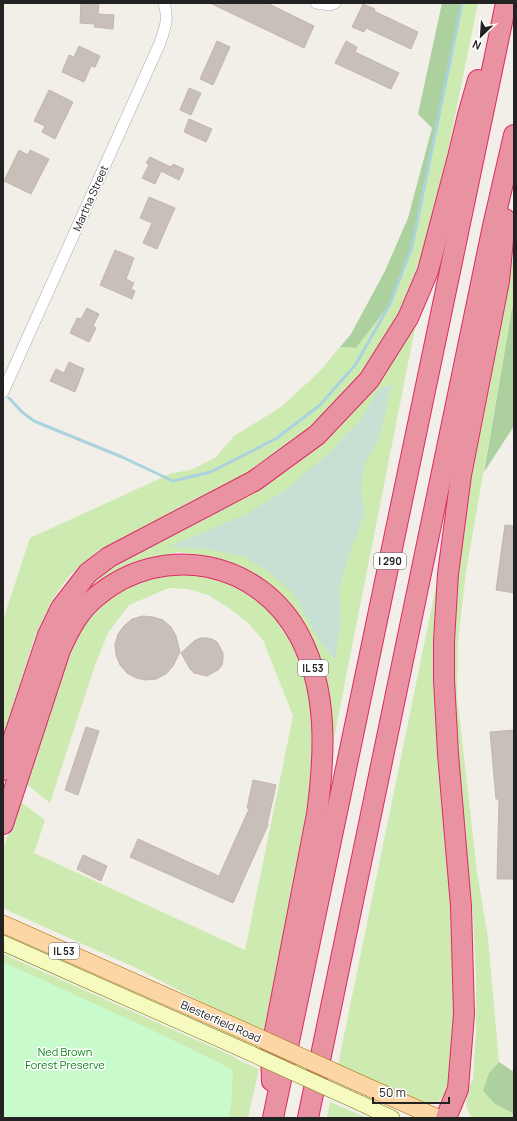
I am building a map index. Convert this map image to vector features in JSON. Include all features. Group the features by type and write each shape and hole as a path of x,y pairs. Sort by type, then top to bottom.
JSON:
{"highway":[{"path":"12,762 48,635 61,608 88,573 109,557 254,481 317,436 369,380 408,318 428,272 468,114 501,3"},
{"name":"I 290","path":"273,1118 506,3"},
{"path":"446,1118 458,1088 464,1014 461,906 448,754 444,680 444,641 448,574 461,475 499,281 513,141"},
{"name":"I 290","path":"308,1118 493,226 513,141"},
{"name":"IL 53","path":"6,817 12,762 67,633 78,616 96,597 110,586 130,575 150,568 175,564 198,565 220,570 241,578 263,591 284,611 299,636 311,663 317,683 322,720 322,777 308,868 271,1052 273,1118"}],"main road":[{"name":"Biesterfield Road","path":"3,924 438,1118"},
{"name":"Biesterfield Road","path":"3,943 392,1118"}],"street":[{"name":"Martha Street","path":"3,392 160,43 166,28 167,13 164,3"},
{"path":"316,3 330,5 335,3"}],"green space":[{"path":"442,3 463,3 412,247 390,304 356,348 340,347 351,334 385,271 408,218 432,128 418,114"},
{"path":"463,3 478,3 447,155 422,254 403,308 378,353 343,397 305,435 253,471 99,550 69,576 51,602 35,636 3,737 3,620 30,538 172,473 191,470 215,458 234,436 281,407 320,371 340,347 356,348 390,304 412,247"},
{"path":"514,253 514,297 466,572 458,643 457,695 477,872 488,938 499,1062 489,1073 495,1104 514,1114 514,1118 473,1118 467,1109 466,1099 468,1088 473,1079 476,1030 476,978 473,913 459,779 452,689 453,592 475,441"},
{"path":"514,297 514,426 484,472"},
{"path":"418,313 331,753 330,704 323,665 310,632 290,603 264,580 235,564 208,556 179,552 146,559 116,570 88,590 105,572 254,492 292,468 328,438 361,402 389,367 411,330"},
{"path":"392,384 379,438 364,466 361,491 365,513 350,552 339,588 341,622 335,659 321,643 292,592 269,572 245,557 208,549 168,547 244,515 284,491 329,453 360,420 378,390"},
{"path":"443,552 445,814 455,973 454,1049 451,1079 446,1092 437,1103 429,1104 338,1065"},
{"path":"167,575 193,575 219,580 249,593 275,615 292,640 305,676 311,705 314,744 309,803 265,1032 209,1006 134,967 11,912 3,907 3,849 20,801 45,820 34,853 245,950 293,716 263,640 248,623 229,608 208,595 188,589 169,588 129,605 108,633 95,665 50,803 25,783 64,667 73,645 85,624 100,607 118,592 141,580"},
{"name":"Ned Brown Forest Preserve","path":"3,954 259,1069 248,1118 228,1118 229,1113 3,1118"},
{"name":"Ned Brown Forest Preserve","path":"3,962 152,1030 222,1064 233,1071 231,1107 228,1118 3,1118"},
{"path":"499,1062 514,1072 514,1114 495,1104 483,1091 489,1073"},
{"path":"330,1102 367,1118 327,1118"}],"building":[{"path":"81,3 99,3 98,14 114,15 113,29 94,27 95,24 80,23"},
{"path":"210,3 267,3 314,26 304,48"},
{"path":"363,4 375,9 374,11 418,32 411,49 366,28 364,32 352,27"},
{"path":"217,41 230,47 213,85 200,79"},
{"path":"346,41 357,47 355,52 399,73 391,89 335,63"},
{"path":"79,46 100,56 95,67 91,66 84,82 62,72 69,55 74,57"},
{"path":"189,88 201,93 191,115 180,110"},
{"path":"49,90 73,102 55,139 42,132 45,126 34,121"},
{"path":"189,119 212,129 206,142 184,132"},
{"path":"19,150 28,155 30,150 49,159 31,194 4,181"},
{"path":"150,157 171,167 173,164 184,169 179,180 161,171 155,184 142,178 149,165 146,163"},
{"path":"149,197 175,208 157,249 143,243 152,223 140,218"},
{"path":"115,250 134,258 126,279 134,283 131,289 135,291 132,299 100,285"},
{"path":"87,308 99,314 93,326 96,328 89,342 70,333 77,318 81,319"},
{"path":"69,362 84,369 75,392 50,381 56,369 64,373"},
{"path":"505,525 514,526 514,593 496,590"},
{"path":"143,616 163,620 171,627 176,636 180,652 173,666 166,674 156,679 146,680 136,678 127,673 120,665 116,655 115,644 118,634 132,619"},
{"path":"200,638 212,639 217,642 223,653 222,665 218,670 207,676 194,673 181,653 194,641"},
{"path":"86,727 99,731 78,795 65,790"},
{"path":"514,730 514,879 497,879 499,799 496,799 490,732"},
{"path":"253,780 276,785 268,825 233,903 130,857 138,839 219,876 249,809 247,808"},
{"path":"83,855 107,866 101,881 77,869"}],"waterway":[{"path":"9,398 22,412 34,421 122,457 173,481 211,472 277,438 320,405 356,364 390,304 412,247 462,3"}]}
